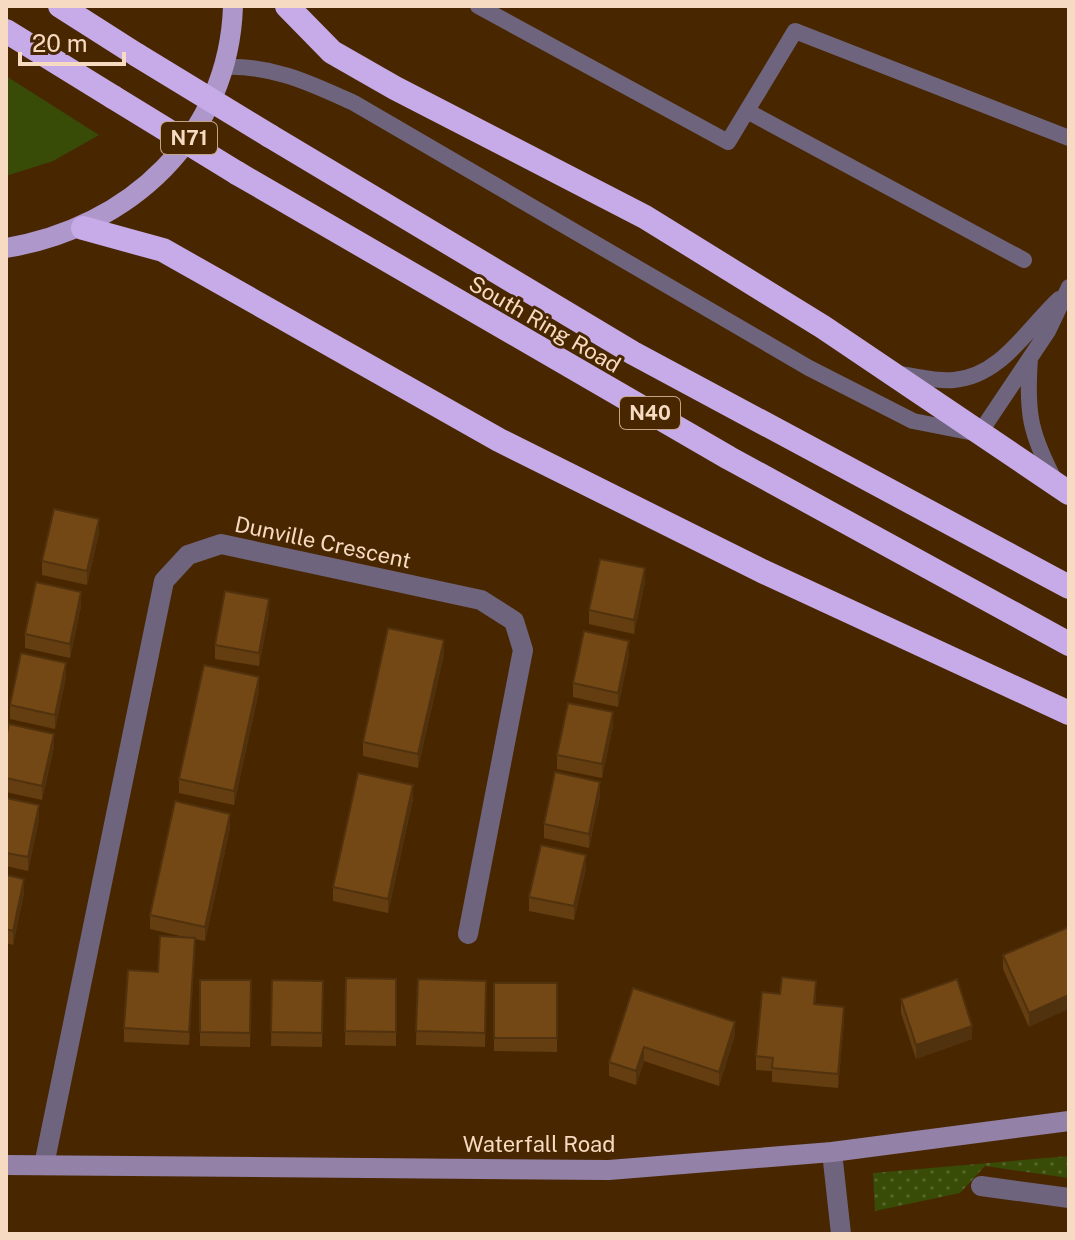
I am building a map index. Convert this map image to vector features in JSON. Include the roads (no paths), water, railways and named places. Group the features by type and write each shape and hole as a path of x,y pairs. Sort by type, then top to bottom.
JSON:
{"highway":[{"name":"South Ring Road","path":"60,6 270,136 633,353 1069,587"},
{"path":"287,6 332,52 395,88 645,217 891,373 1062,488"},
{"name":"South Ring Road","path":"6,31 237,173 729,458 1069,644"},
{"path":"83,228 163,250 499,440 762,571 1069,713"}],"main road":[{"name":"N71","path":"6,248 41,243 83,228 120,207 172,160 205,111 223,67 233,6"}],"street":[{"name":"Dunville Crescent","path":"44,1165 164,581 188,555 221,544 481,600 514,621 523,650 468,934"},
{"name":"Waterfall Road","path":"6,1165 609,1170 832,1152 1069,1121"},
{"path":"832,1152 841,1234"},
{"path":"981,1186 1069,1198"}],"lane":[{"path":"478,6 728,142 795,31 1069,138"},
{"path":"223,67 252,66 293,75 354,103 809,368 913,421 979,434 1030,357 1067,290"},
{"path":"747,111 1024,260"},
{"path":"891,373 951,381 976,377 1004,358 1067,290"},
{"path":"1030,357 1027,401 1034,441 1062,488"}]}
